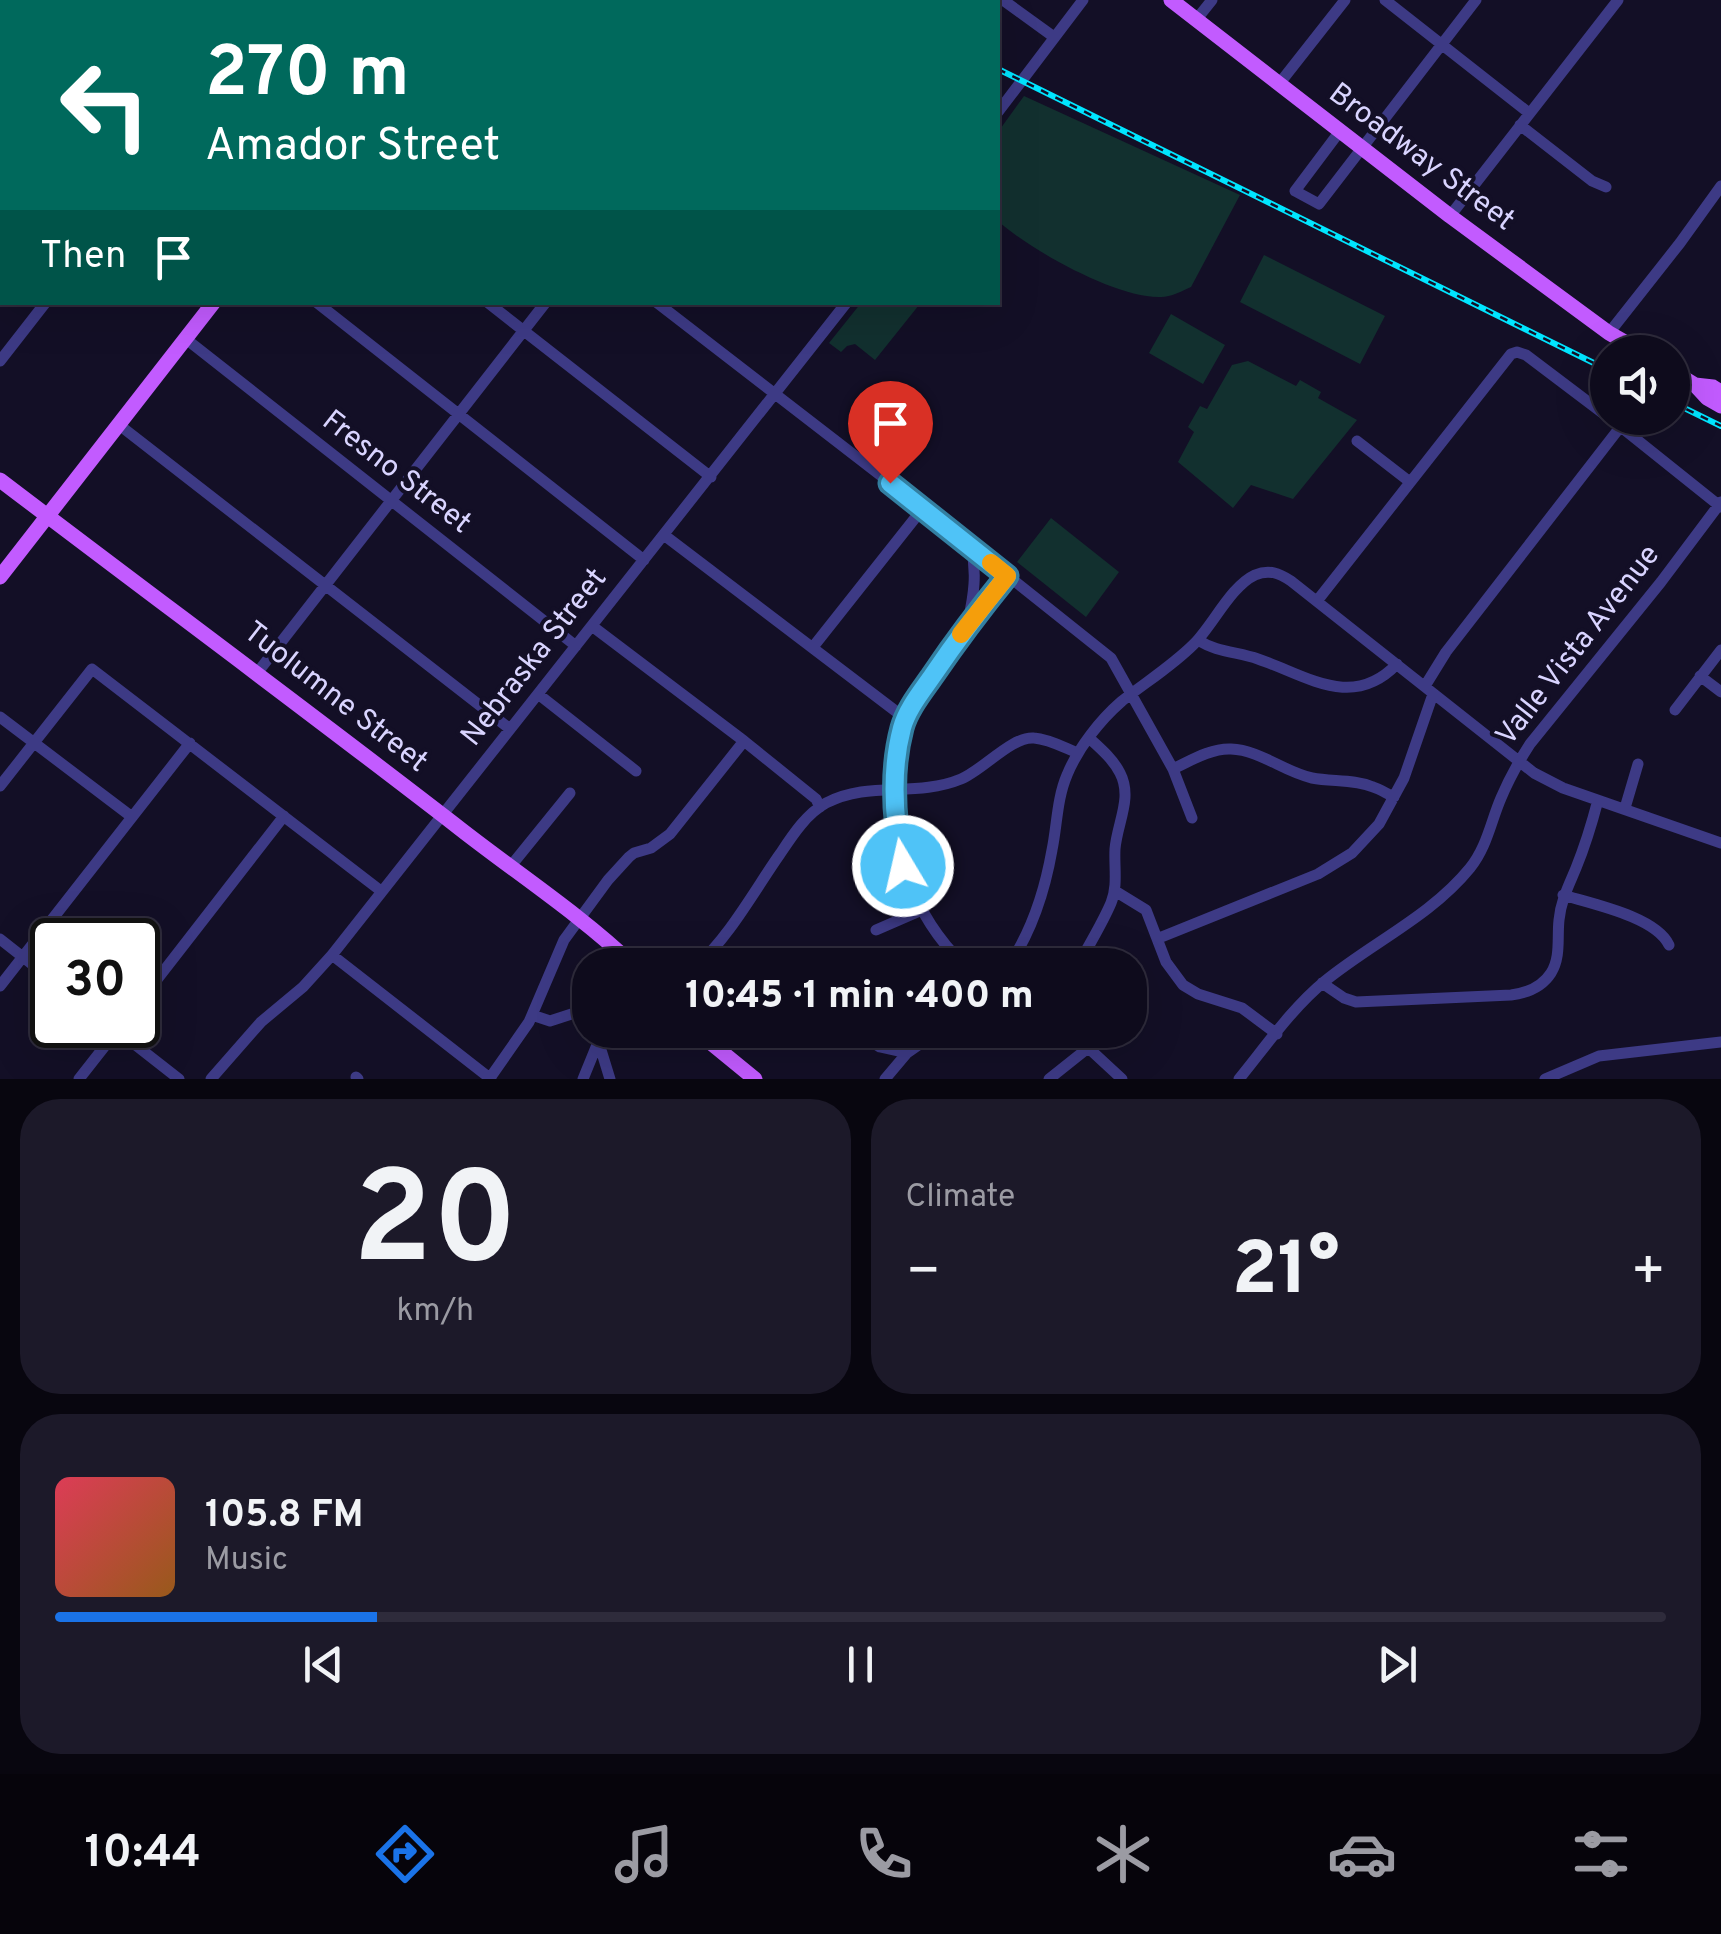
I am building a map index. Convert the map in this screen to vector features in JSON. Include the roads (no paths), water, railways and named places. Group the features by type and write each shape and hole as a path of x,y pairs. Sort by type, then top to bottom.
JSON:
{"main road":[{"name":"Broadway Street","path":"1171,0 1450,216 1613,335"},
{"path":"0,577 211,305"},
{"path":"1690,381 1721,392"},
{"path":"1695,384 1706,398 1721,406"},
{"name":"Tuolumne Street","path":"0,480 612,948"},
{"path":"717,1048 755,1079"}],"street":[{"path":"1004,0 1054,38"},
{"path":"1000,109 1083,0"},
{"path":"1196,20 1212,0"},
{"path":"1279,84 1345,0"},
{"path":"1385,0 1529,113"},
{"path":"1340,132 1295,192 1318,204 1476,0"},
{"path":"1450,216 1618,0"},
{"path":"1520,125 1592,181 1606,187"},
{"path":"1610,333 1721,186"},
{"path":"0,361 44,305"},
{"path":"320,305 644,560"},
{"path":"491,305 710,478"},
{"path":"257,673 544,305"},
{"path":"660,305 1111,658 1172,769 1192,818"},
{"name":"Nebraska Street","path":"211,1079 261,1022 303,987 332,955 846,305"},
{"name":"Fresno Street","path":"186,339 576,646"},
{"path":"1317,601 1511,354 1522,352 1590,403"},
{"path":"118,424 510,729"},
{"path":"1159,938 1331,867 1365,840 1379,824 1410,765 1429,690 1446,652 1614,435"},
{"path":"1632,435 1720,505"},
{"path":"1357,441 1410,482"},
{"name":"Valle Vista Avenue","path":"1239,1079 1322,983 1412,922 1468,870 1484,847 1500,800 1530,744 1720,505"},
{"path":"813,648 923,508"},
{"path":"664,535 906,719"},
{"path":"968,626 976,567 970,546"},
{"path":"1018,948 1042,892 1062,787 1078,752 1119,704 1167,669 1198,640 1250,578 1272,572 1291,581 1534,773 1563,788 1721,843"},
{"path":"948,948 922,910 903,866 897,834 897,752 916,699 1007,576"},
{"path":"592,626 744,741 816,799 820,807"},
{"path":"1198,640 1208,647 1258,658 1339,688 1371,682 1397,664"},
{"path":"1675,710 1721,650"},
{"path":"0,786 92,670 382,891"},
{"path":"1700,676 1721,692"},
{"path":"538,694 636,771"},
{"path":"0,717 132,817"},
{"path":"714,948 796,830 820,807 861,791 927,789 966,777 1024,739 1036,738 1078,752"},
{"path":"1087,948 1115,891 1115,849 1125,801 1124,784 1112,761 1089,738"},
{"path":"332,955 490,1078 532,1015 564,940 578,919 629,857 670,834 744,741"},
{"path":"0,986 190,743"},
{"path":"1172,769 1222,749 1234,749 1302,775 1374,786 1394,797"},
{"path":"1625,808 1638,764"},
{"path":"510,867 570,793"},
{"path":"1322,983 1356,1002 1530,991 1547,978 1556,960 1564,895 1598,800"},
{"path":"160,976 284,816"},
{"path":"1115,891 1146,910 1166,962 1184,985 1198,994 1242,1008 1277,1034"},
{"path":"1564,895 1634,918 1664,934 1669,946"},
{"path":"876,930 922,910"},
{"path":"0,939 30,963"},
{"path":"532,1015 550,1021 572,1014"},
{"path":"1545,1079 1600,1056 1721,1042"},
{"path":"80,1079 101,1048"},
{"path":"141,1048 179,1079"},
{"path":"582,1079 595,1048"},
{"path":"604,1048 610,1079"},
{"path":"884,1048 907,1053"},
{"path":"885,1079 914,1048"},
{"path":"1049,1079 1088,1048 1122,1079"}],"railway":[{"path":"1000,70 1590,361"},
{"path":"1690,411 1721,426"}]}
